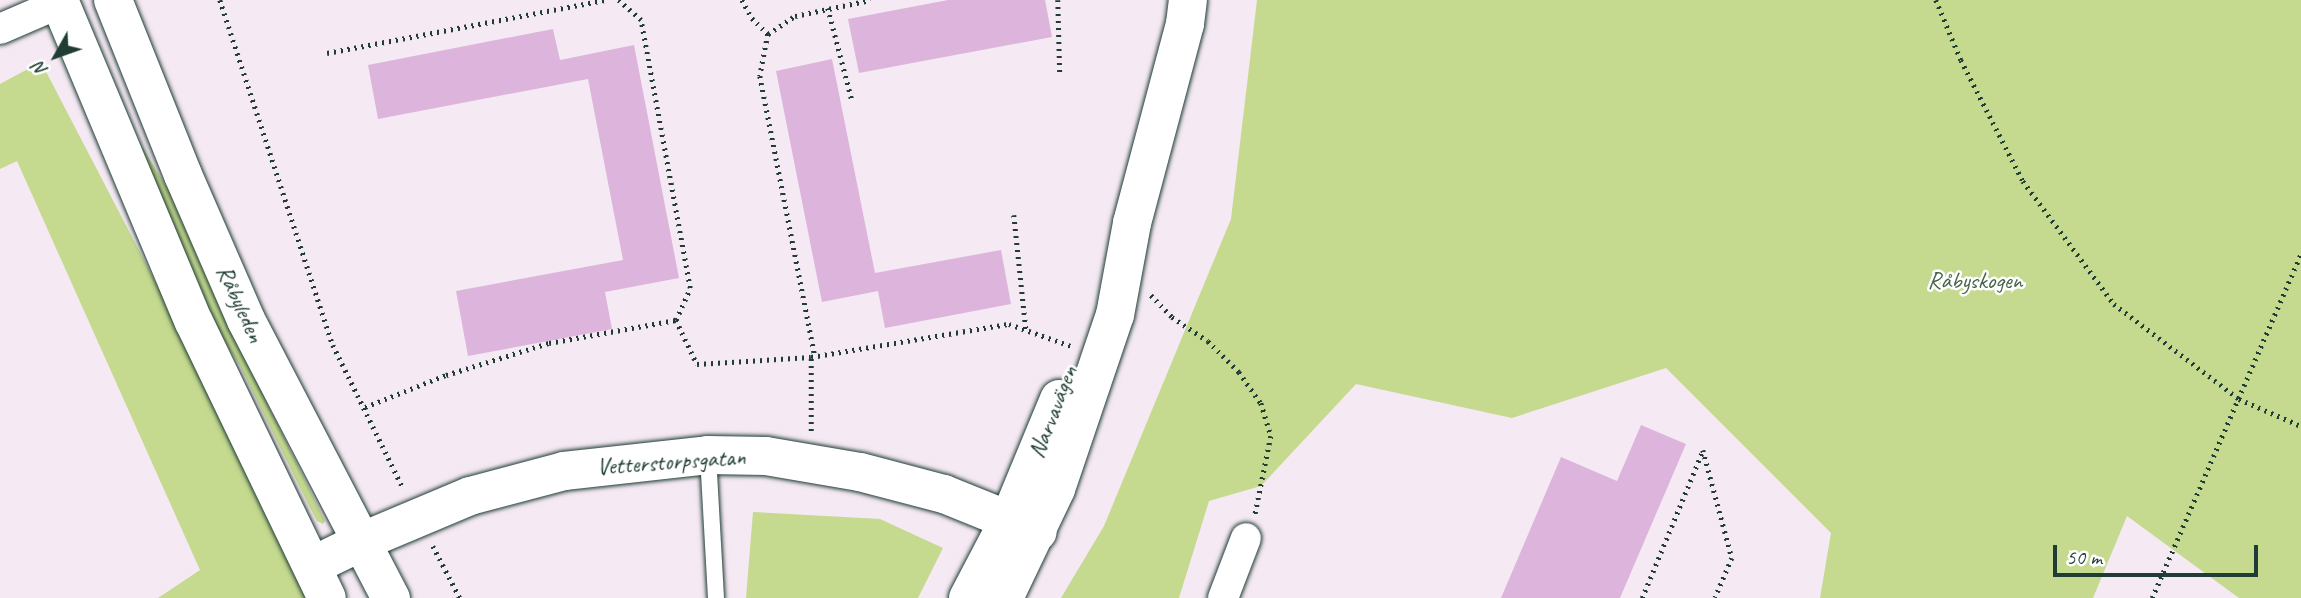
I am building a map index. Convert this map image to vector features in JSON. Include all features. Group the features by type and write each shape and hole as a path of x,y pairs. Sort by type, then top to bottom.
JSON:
{"main road":[{"name":"Råbyleden","path":"113,0 183,175 246,320 391,598"},
{"name":"Narvavägen","path":"968,598 1023,526 1056,489 1115,315 1132,223 1185,24 1188,0"},
{"name":"Råbyleden","path":"63,1 199,333 320,582"},
{"name":"Narvavägen","path":"1004,598 1044,440 1091,309 1132,223"},
{"name":"Vetterstorpsgatan","path":"320,582 363,541 470,496 564,471 708,455 766,456 860,472 944,494 1023,526"}],"street":[{"path":"0,30 63,1"},
{"path":"1223,598 1246,538"}],"lane":[{"path":"708,455 716,598"}],"path":[{"path":"220,0 333,345 460,598"},
{"path":"327,53 605,0"},
{"path":"618,0 640,20 690,288 676,320 697,364 813,356 1009,324 1077,348"},
{"path":"624,4 633,0"},
{"path":"742,0 752,18 768,34"},
{"path":"811,431 813,356 760,76 768,34 795,16 870,0"},
{"path":"1058,0 1060,74"},
{"path":"1936,0 1961,60 2023,181 2114,304 2239,399 2301,426"},
{"path":"828,8 852,100"},
{"path":"1014,215 1026,330"},
{"path":"2152,598 2301,253"},
{"path":"1146,289 1172,317 1208,341 1239,372 1261,403 1271,436 1263,467 1259,505 1246,538"},
{"path":"365,407 446,376 549,343 676,320"},
{"path":"1642,598 1703,450 1732,558 1715,598"}],"green space":[{"name":"Råbyskogen","path":"1257,0 2301,0 2301,598 2239,598 2127,516 2093,598 1820,598 1831,533 1666,368 1512,418 1356,384 1261,486 1209,501 1179,598 1061,598 1104,526 1231,219"},
{"path":"41,62 320,598 158,598 200,570 17,161 0,169 0,84"},
{"path":"136,147 143,148 176,203 268,405 325,521 323,524 317,521 309,506 240,366 207,315"},
{"path":"753,512 880,519 943,548 918,598 746,598"}],"building":[{"path":"948,0 1045,0 1052,37 859,73 848,19"},
{"path":"553,29 560,60 634,45 679,278 605,292 612,329 468,356 456,291 623,260 588,79 378,119 368,65"},
{"path":"832,59 875,273 1001,250 1011,304 885,328 878,291 822,302 776,71"},
{"path":"1641,425 1686,444 1620,598 1501,598 1561,457 1617,481"}]}
